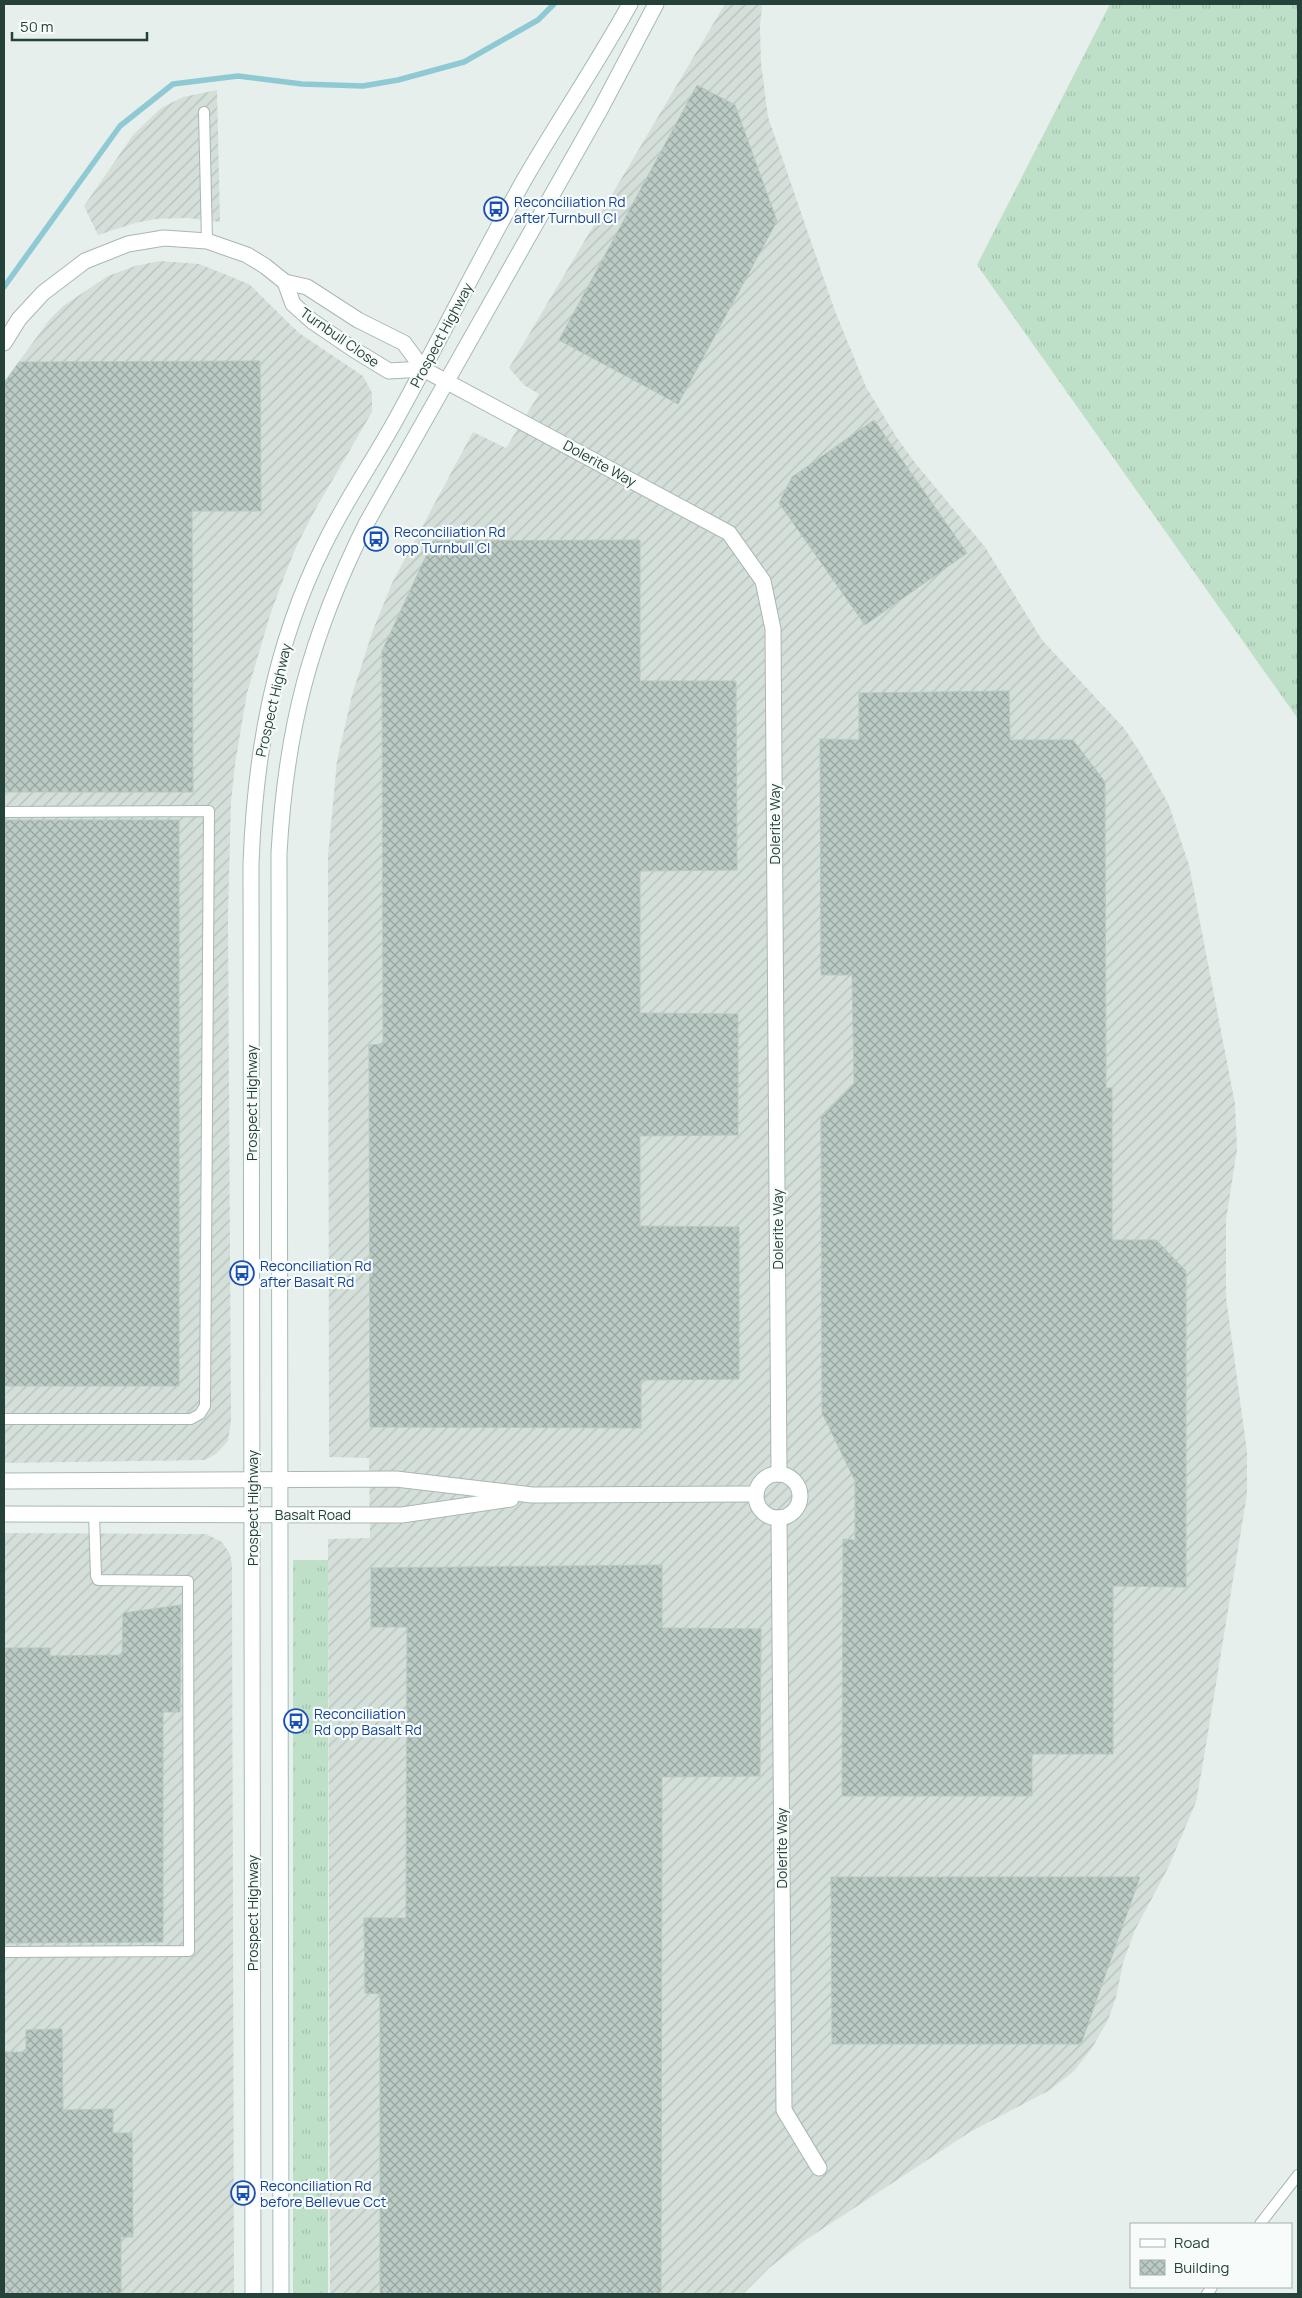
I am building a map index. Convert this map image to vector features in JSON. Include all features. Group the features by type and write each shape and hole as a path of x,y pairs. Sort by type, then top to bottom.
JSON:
{"main road":[{"name":"Prospect Highway","path":"253,2294 250,864 253,810 260,752 276,672 296,610 332,528 423,368 525,179 593,70 630,4"},
{"name":"Prospect Highway","path":"281,2294 279,853 287,760 309,662 337,583 366,524 600,110 656,4"},
{"name":"Turnbull Close","path":"4,343 19,319 43,293 85,261 128,244 164,238 207,241 247,255 266,266 285,282 306,288 358,320 404,343 423,368"},
{"name":"Turnbull Close","path":"285,282 293,304 312,320 389,371 423,368"},
{"name":"Dolerite Way","path":"423,368 729,534 763,580 773,629 779,1474"},
{"path":"779,1474 793,1480 800,1493 800,1500 792,1513 779,1518 764,1514 756,1502 756,1494 761,1482 766,1477 779,1474"},
{"name":"Basalt Road","path":"4,1482 396,1480 532,1496 756,1494"},
{"name":"Basalt Road","path":"4,1514 402,1514 532,1496"},
{"name":"Dolerite Way","path":"779,1518 784,2110 819,2168"}],"lane":[{"path":"204,112 207,241"},
{"path":"4,812 209,811 205,1406 200,1414 191,1419 4,1419"},
{"path":"4,1952 189,1951 188,1582 98,1580 96,1576 94,1514"},
{"path":"1261,2223 1298,2175"}],"shaded area":[{"path":"725,4 762,4 760,27 761,63 768,117 835,311 866,387 897,438 916,464 985,547 1042,640 1124,728 1141,754 1169,805 1189,865 1235,1104 1237,1149 1226,1220 1226,1297 1247,1452 1247,1494 1204,1757 1196,1802 1168,1868 1135,1930 1123,1963 1116,1997 1108,2020 1092,2048 1074,2071 1050,2090 970,2132 804,2241 769,2268 743,2294 330,2294 328,1539 370,1538 369,1458 329,1457 328,856 337,761 352,695 373,630 393,581 473,432 506,448 539,394 524,385 509,368"},
{"path":"217,90 220,222 188,218 156,219 135,223 98,235 84,206 133,135 161,108 183,97"},
{"path":"160,261 199,264 249,284 299,333 363,376 372,393 372,412 315,510 297,545 284,577 270,615 247,693 235,764 231,802 228,917 231,1421 228,1441 216,1454 205,1460 4,1463 4,382 50,319 63,306 108,276 135,266"},
{"path":"4,1533 206,1534 222,1542 230,1554 232,1566 234,2294 4,2294"}],"green space":[{"path":"1110,4 1298,4 1298,719 977,265"},
{"path":"293,1560 328,1560 328,2294 293,2294"}],"building":[{"path":"697,85 735,105 777,221 678,404 559,340"},
{"path":"260,361 261,511 192,511 193,792 4,792 4,383 19,362"},
{"path":"874,420 967,553 865,625 779,503 792,477"},
{"path":"640,540 640,681 736,681 737,870 640,871 640,1013 738,1014 738,1135 640,1136 640,1226 739,1227 739,1379 641,1380 641,1428 370,1427 369,1045 383,1044 382,651 433,541"},
{"path":"1009,691 1010,740 1073,740 1105,782 1106,1088 1112,1088 1112,1240 1156,1240 1186,1271 1186,1587 1113,1586 1113,1754 1032,1754 1032,1796 842,1796 843,1539 855,1540 855,1481 822,1413 821,1118 854,1084 852,975 821,975 820,739 859,740 859,693"},
{"path":"4,820 179,820 179,1386 4,1386"},
{"path":"662,1565 662,1628 761,1629 760,1776 662,1777 661,2294 380,2294 380,1994 365,1993 364,1918 406,1918 407,1627 371,1627 371,1568"},
{"path":"181,1605 180,1712 163,1712 163,1942 4,1943 4,1648 50,1648 50,1656 122,1655 123,1613"},
{"path":"831,1877 1140,1877 1081,2044 832,2044"},
{"path":"62,2029 63,2110 113,2109 113,2133 132,2133 133,2237 121,2237 121,2294 4,2294 4,2052 26,2052 26,2030"}],"waterway":[{"path":"4,287 120,126 173,84 238,76 302,84 363,86 398,80 464,62 538,20 554,4"}],"place":[{"name":"Reconciliation Rd after Turnbull Cl","path":"496,209"},
{"name":"Reconciliation Rd opp Turnbull Cl","path":"376,539"},
{"name":"Reconciliation Rd after Basalt Rd","path":"242,1273"},
{"name":"Reconciliation Rd opp Basalt Rd","path":"296,1721"},
{"name":"Reconciliation Rd before Bellevue Cct","path":"243,2193"}]}
